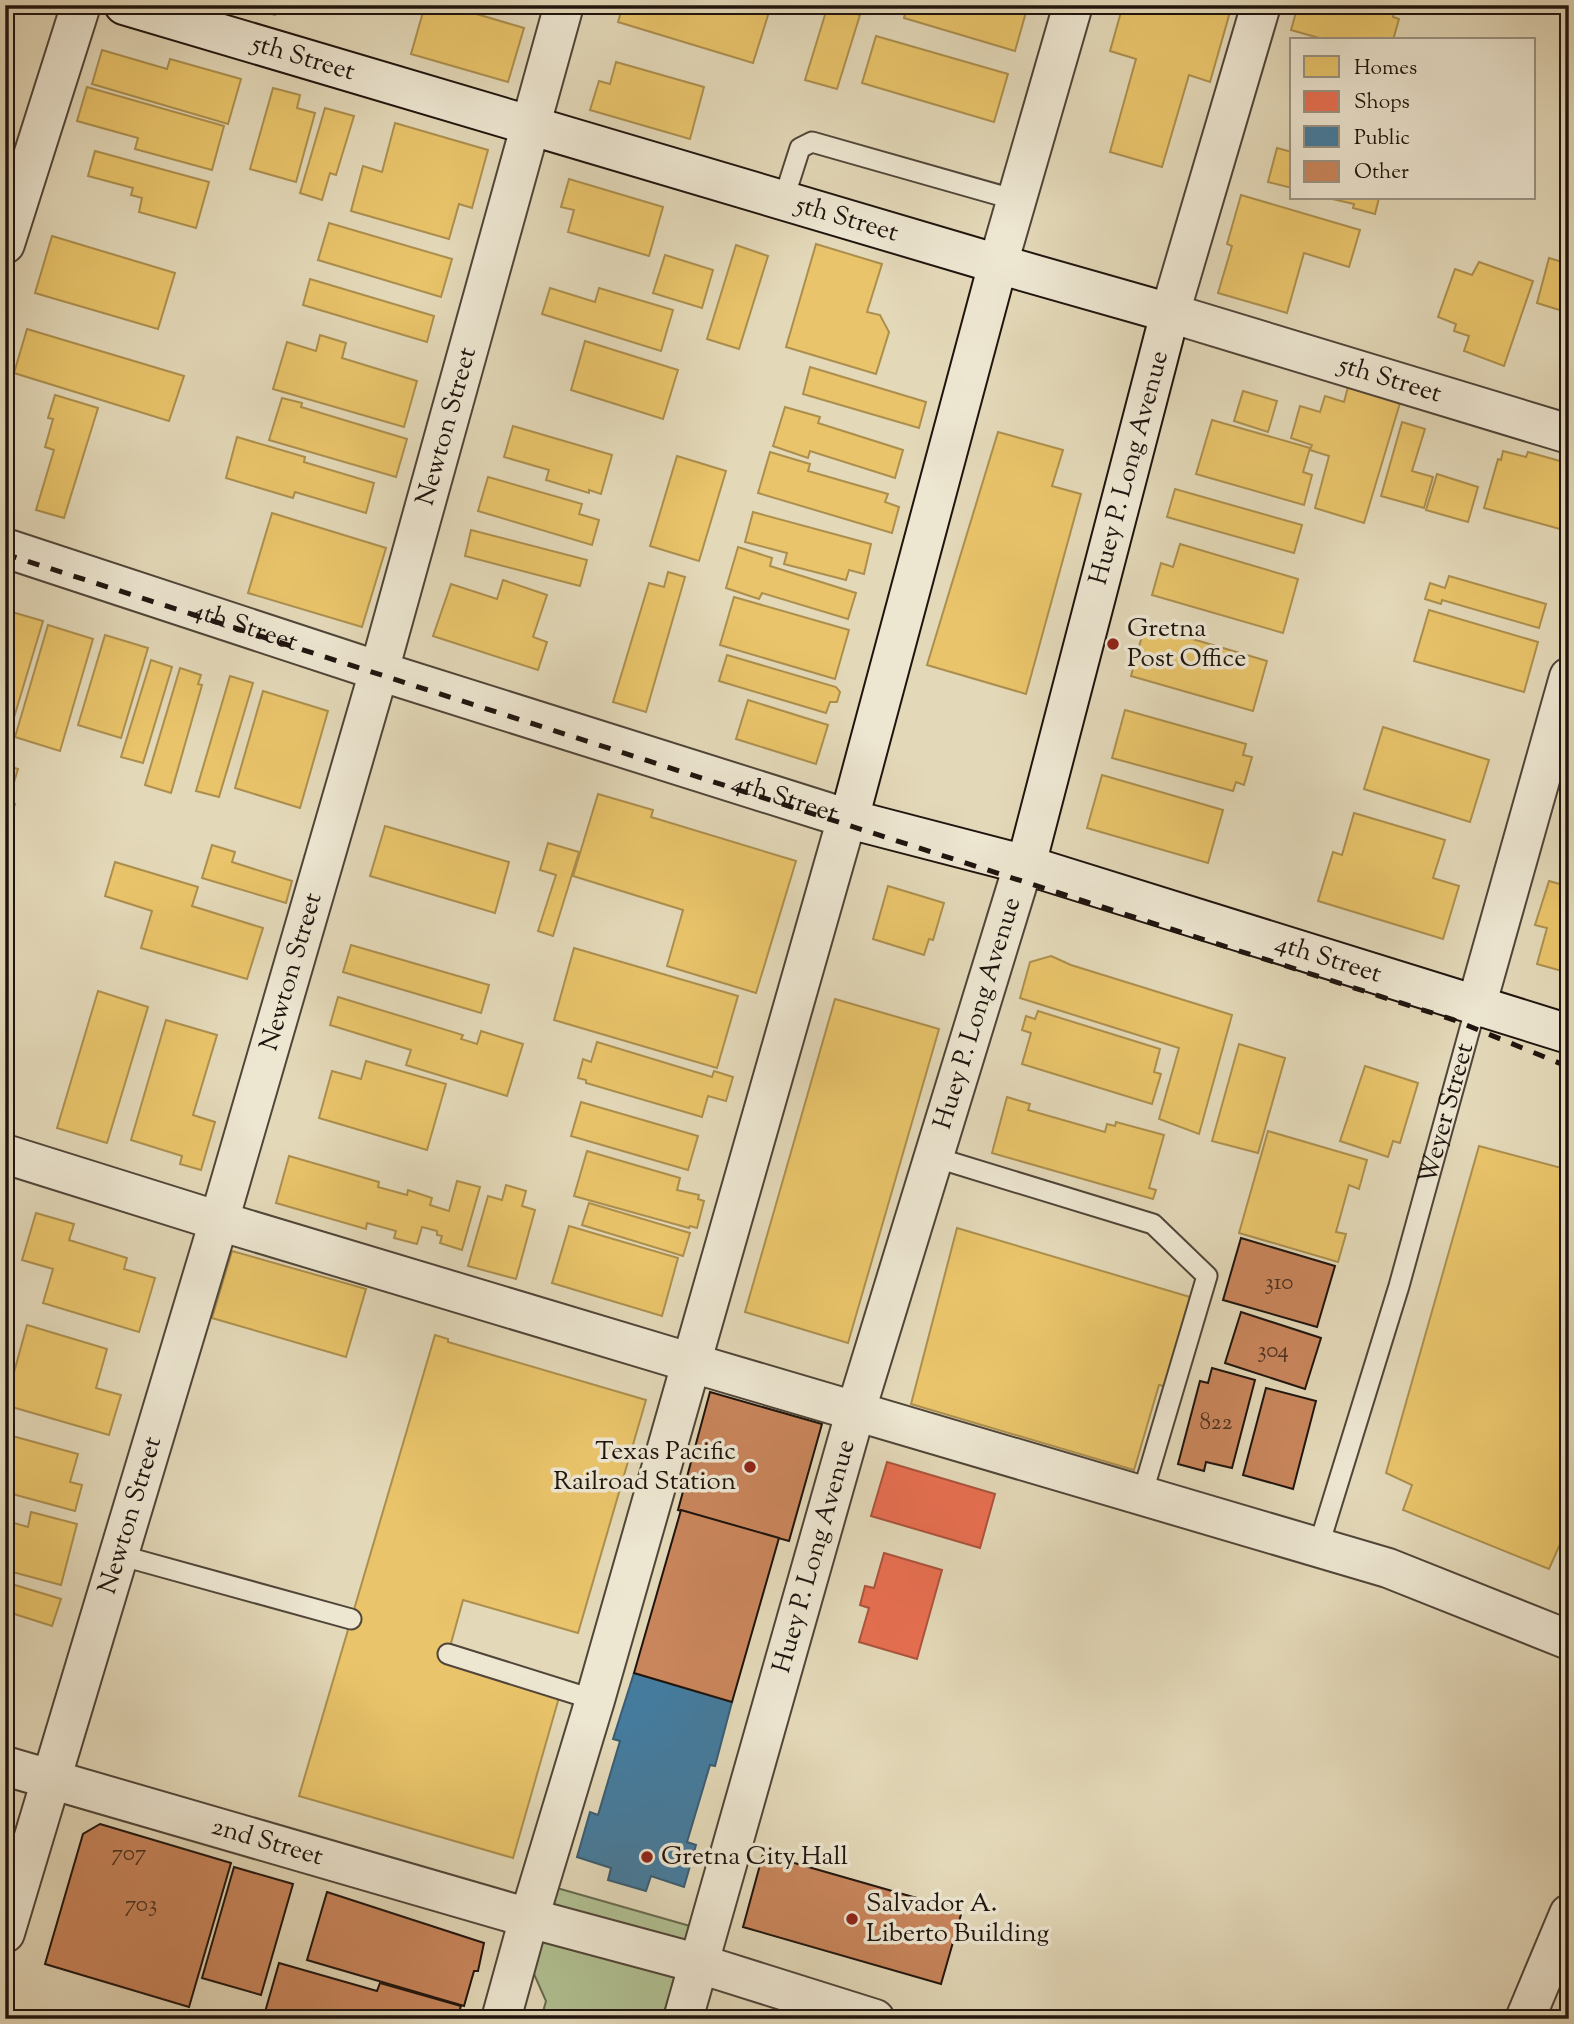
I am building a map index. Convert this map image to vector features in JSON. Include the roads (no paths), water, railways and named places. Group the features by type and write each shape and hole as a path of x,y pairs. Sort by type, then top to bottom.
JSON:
{"street":[{"path":"5,244 81,5"},
{"name":"5th Street","path":"124,5 1170,313 1569,434"},
{"name":"Newton Street","path":"5,1933 219,1222 379,671 564,5"},
{"path":"501,2019 528,1918 595,1700 845,825 849,819 998,264 1073,5"},
{"name":"Huey P. Long Avenue","path":"683,2019 856,1410 1019,879 1026,865 1170,313 1261,5"},
{"name":"4th Street","path":"5,548 379,671 849,819 1026,865 1477,1003 1569,1034"},
{"name":"Weyer Street","path":"1477,1003 1569,677"},
{"path":"5,1154 219,1222 1388,1568 1569,1640"},
{"name":"2nd Street","path":"5,1766 528,1918 700,1964"},
{"path":"1525,2019 1569,1914"},
{"path":"700,1964 875,2019"}],"lane":[{"path":"783,201 800,148 812,142 1016,200"},
{"name":"Weyer Street","path":"1318,1548 1399,1286 1477,1003"},
{"path":"934,1157 1153,1224 1207,1276 1142,1495"},
{"path":"119,1555 351,1619"},
{"path":"448,1654 595,1700"}],"railway":[{"path":"5,554 1454,1020 1569,1067"}],"place":[{"name":"Gretna Post Office","path":"1113,644"},
{"name":"Texas Pacific Railroad Station","path":"750,1467"},
{"name":"Gretna City Hall","path":"647,1857"},
{"name":"Salvador A. Liberto Building","path":"852,1919"}]}
